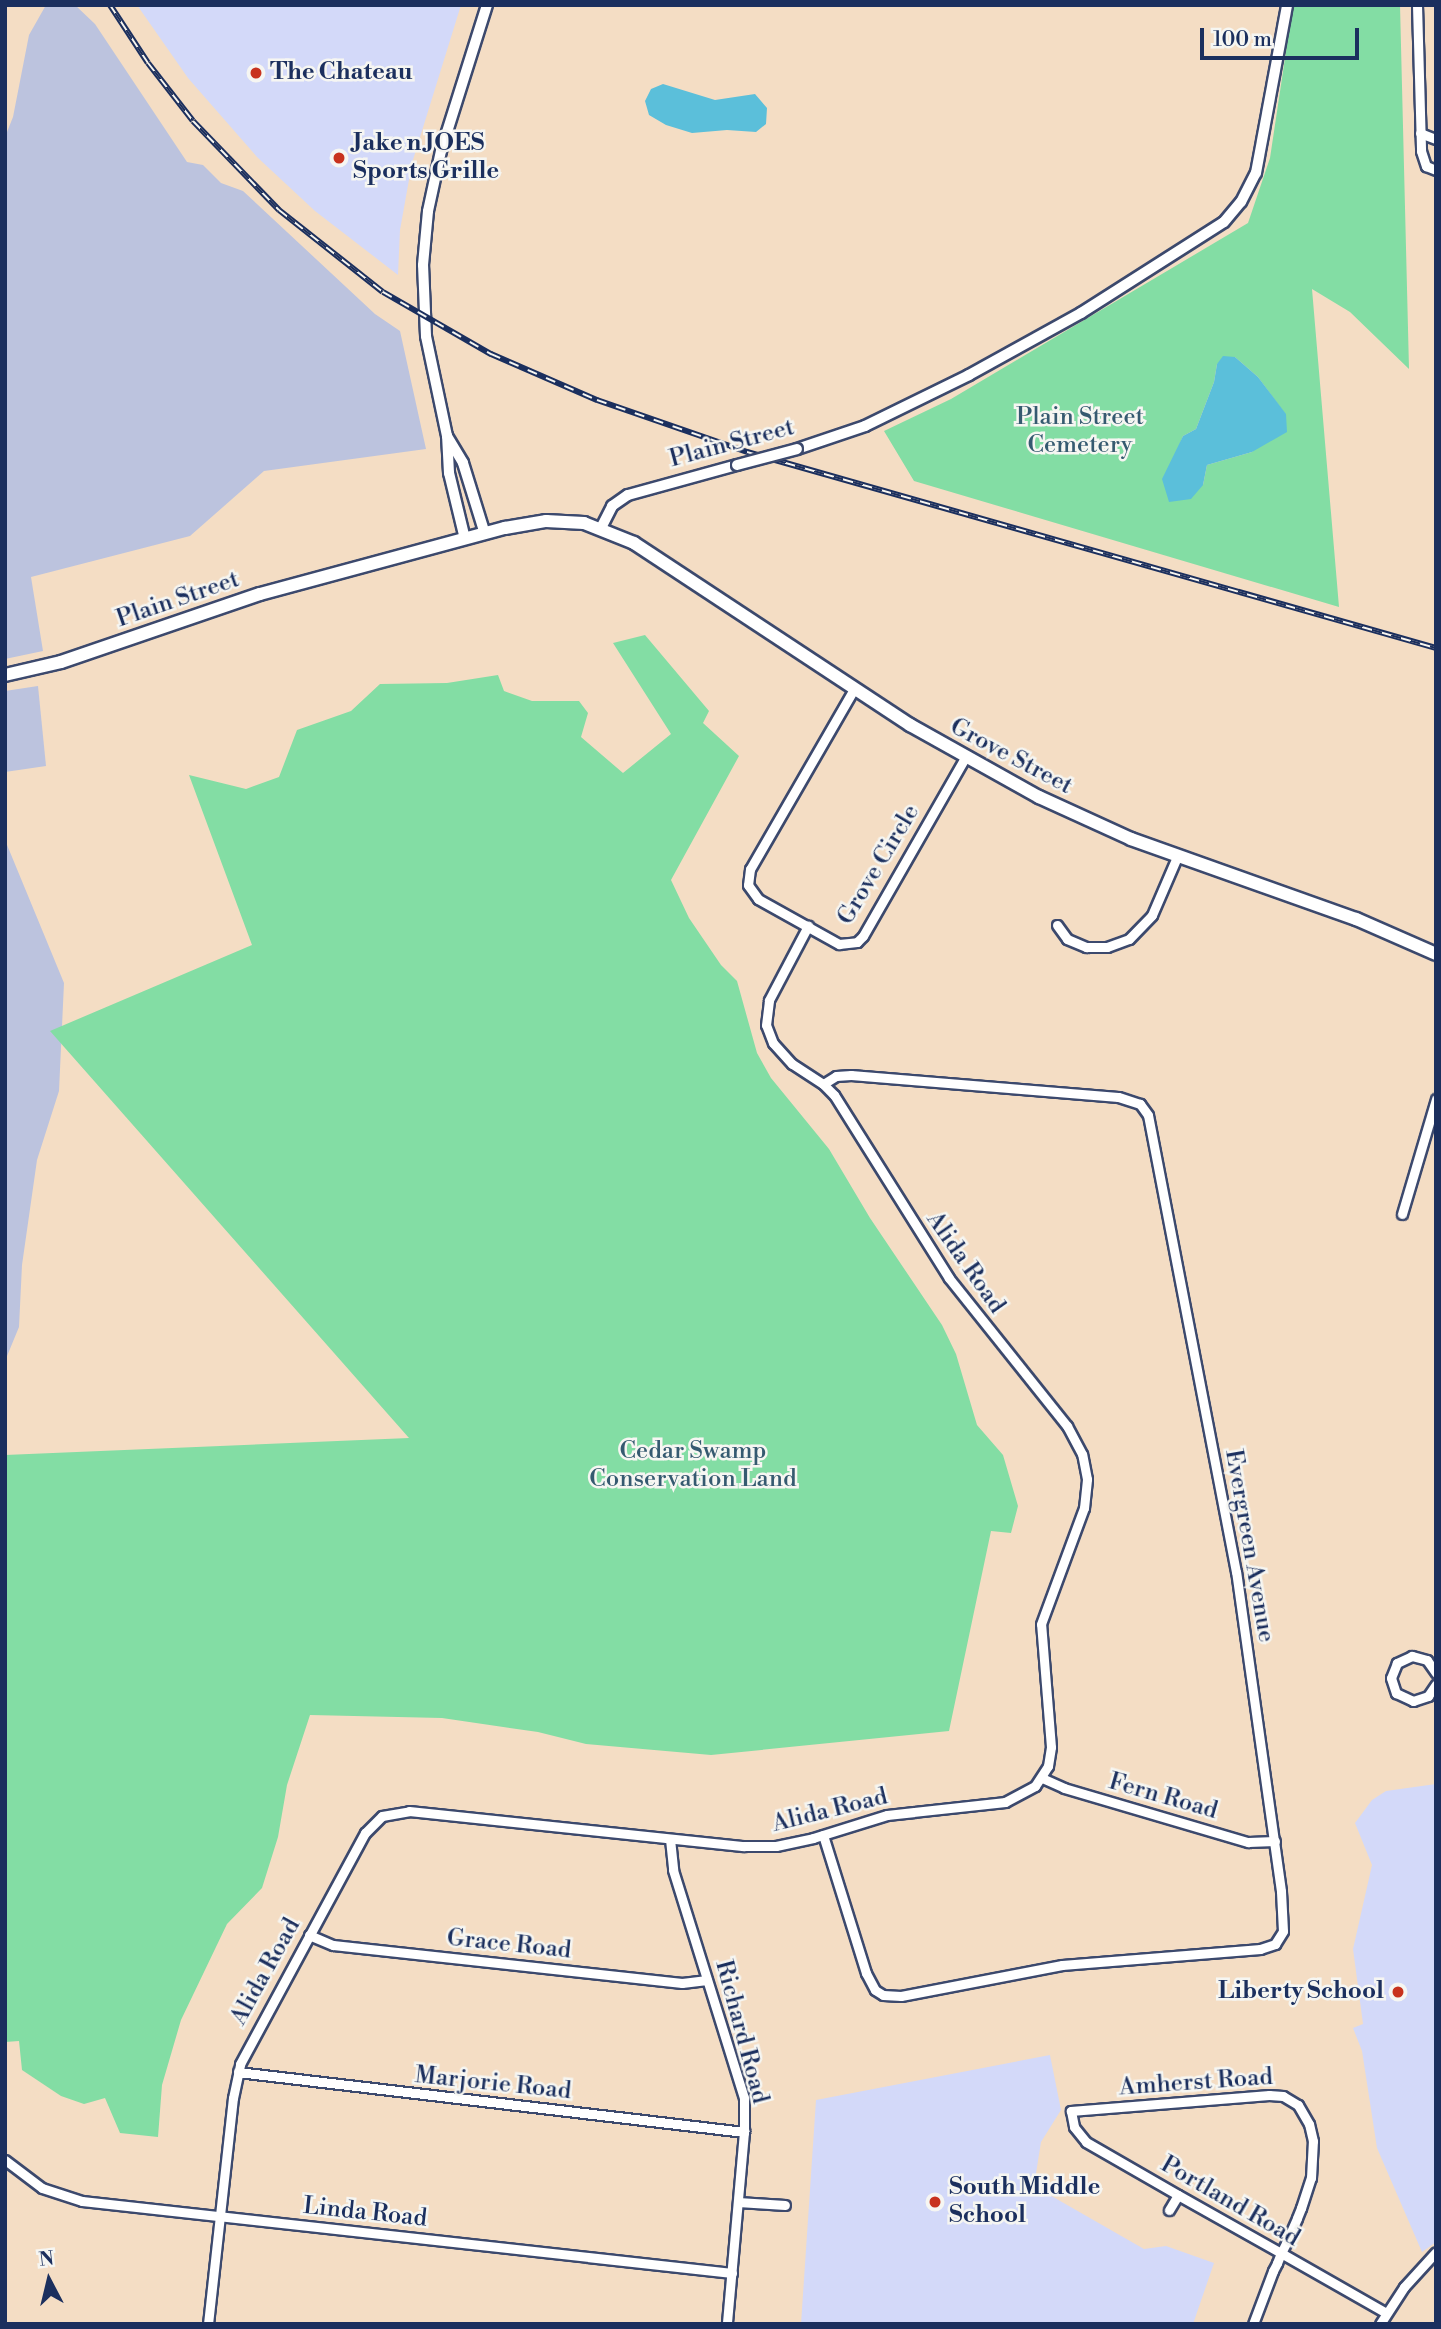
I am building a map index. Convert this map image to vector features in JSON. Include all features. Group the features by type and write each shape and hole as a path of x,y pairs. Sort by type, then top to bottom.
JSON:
{"main road":[{"name":"Plain Street","path":"5,675 68,660 244,599 485,534 546,521 574,522 601,528"},
{"name":"Grove Street","path":"601,528 642,548 855,689 965,758 1056,806 1177,857 1356,919 1436,954"}],"street":[{"path":"465,539 448,467 447,436 428,344 423,277 424,241 441,151 487,5"},
{"name":"Plain Street","path":"601,528 612,506 628,495 797,449 865,426 970,375 1092,307 1224,222 1246,195 1256,173 1287,5"},
{"path":"1417,5 1420,133 1423,161 1434,170"},
{"path":"1420,133 1436,139"},
{"path":"447,436 463,463 485,534"},
{"name":"Grove Circle","path":"855,689 748,874 748,885 754,896 844,946 861,939 965,758"},
{"path":"1057,925 1067,939 1086,947 1107,947 1129,939 1152,915 1177,857"},
{"path":"808,926 769,1000 766,1025 773,1042 785,1058 823,1084"},
{"name":"Evergreen Avenue","path":"823,1084 836,1076 851,1075 1118,1097 1134,1100 1145,1109 1150,1122 1233,1553 1275,1841 1284,1924 1281,1936 1271,1946 1062,1965 889,1996 879,1993 868,1980 823,1835"},
{"name":"Alida Road","path":"208,2324 238,2072 246,2049 365,1833 377,1820 393,1812 409,1811 670,1839 768,1846 823,1835 887,1815 1005,1801 1030,1790 1042,1778 1048,1766 1051,1747 1041,1624 1084,1508 1087,1479 1082,1454 1067,1426 949,1279 838,1101 823,1084"},
{"path":"1402,1214 1436,1100"},
{"path":"1435,1687 1424,1699 1409,1701 1399,1696 1391,1682 1395,1666 1404,1658 1416,1656 1433,1664 1436,1673"},
{"name":"Fern Road","path":"1042,1778 1064,1788 1248,1842 1275,1841"},
{"name":"Richard Road","path":"670,1839 673,1870 742,2091 744,2132 727,2324"},
{"name":"Grace Road","path":"309,1936 326,1943 346,1946 682,1983 707,1980"},
{"name":"Marjorie Road","path":"238,2072 744,2132"},
{"name":"Amherst Road","path":"1071,2111 1269,2095 1294,2101 1309,2124 1312,2168 1305,2198 1254,2324"},
{"name":"Portland Road","path":"1071,2111 1074,2127 1082,2139 1386,2313"},
{"name":"Linda Road","path":"5,2160 34,2184 74,2200 732,2273"},
{"path":"1169,2210 1178,2195"},
{"path":"738,2202 785,2206"},
{"path":"1380,2324 1409,2280 1436,2252"}],"shaded area":[{"path":"46,5 75,5 95,24 187,162 203,165 221,183 243,191 375,314 400,331 426,449 264,471 190,536 31,577 43,651 5,659 5,137 13,117 29,35"},
{"path":"137,5 461,5 412,163 400,230 398,275 315,211 257,157 188,78"},
{"path":"38,686 46,766 5,772 5,691"},
{"path":"5,840 64,983 59,1091 37,1160 22,1265 19,1327 5,1361"},
{"name":"Liberty School","path":"1436,1784 1436,2242 1422,2252 1377,2148 1362,2051 1353,2028 1363,2024 1353,1949 1372,1865 1355,1823 1372,1800 1386,1791"},
{"name":"South Middle School","path":"1050,2055 1061,2110 1041,2142 1034,2186 1144,2249 1166,2246 1214,2263 1193,2324 801,2324 816,2100"}],"green space":[{"name":"Plain Street Cemetery","path":"1293,5 1400,5 1409,369 1350,312 1312,289 1339,607 914,481 884,431 951,399 1248,223 1270,158","holes":["1235,357 1258,377 1286,415 1252,452 1207,465 1203,485 1175,456 1183,436 1196,429 1214,382 1217,364"]},
{"name":"Cedar Swamp Conservation Land","path":"645,635 709,711 703,723 739,756 671,880 689,918 721,965 737,981 757,1053 771,1078 829,1149 870,1218 942,1325 956,1354 977,1425 1003,1455 1018,1506 1011,1533 991,1531 949,1731 711,1755 586,1744 538,1732 442,1718 310,1715 287,1785 278,1837 262,1888 227,1924 181,2020 162,2085 158,2137 120,2133 105,2098 84,2104 61,2096 22,2070 19,2041 5,2042 5,1455 409,1438 50,1031 252,945 189,775 246,789 279,777 297,730 351,711 380,684 447,683 498,675 504,691 532,701 579,701 588,713 581,737 623,773 671,734 613,643"}],"water":[{"path":"663,84 715,100 755,94 767,108 766,124 756,132 727,130 692,133 666,125 649,115 645,101 651,89"},
{"path":"1223,356 1235,357 1258,377 1286,414 1287,432 1252,452 1207,465 1203,485 1191,499 1169,502 1162,479 1183,436 1196,429 1214,382 1217,364"}],"railway":[{"path":"110,5 148,63 193,121 279,210 383,292 491,354 597,400 747,452 1436,648"}],"place":[{"name":"The Chateau","path":"256,73"},
{"name":"Jake n JOES Sports Grille","path":"339,158"},
{"name":"Liberty School","path":"1398,1992"},
{"name":"South Middle School","path":"935,2202"}]}
